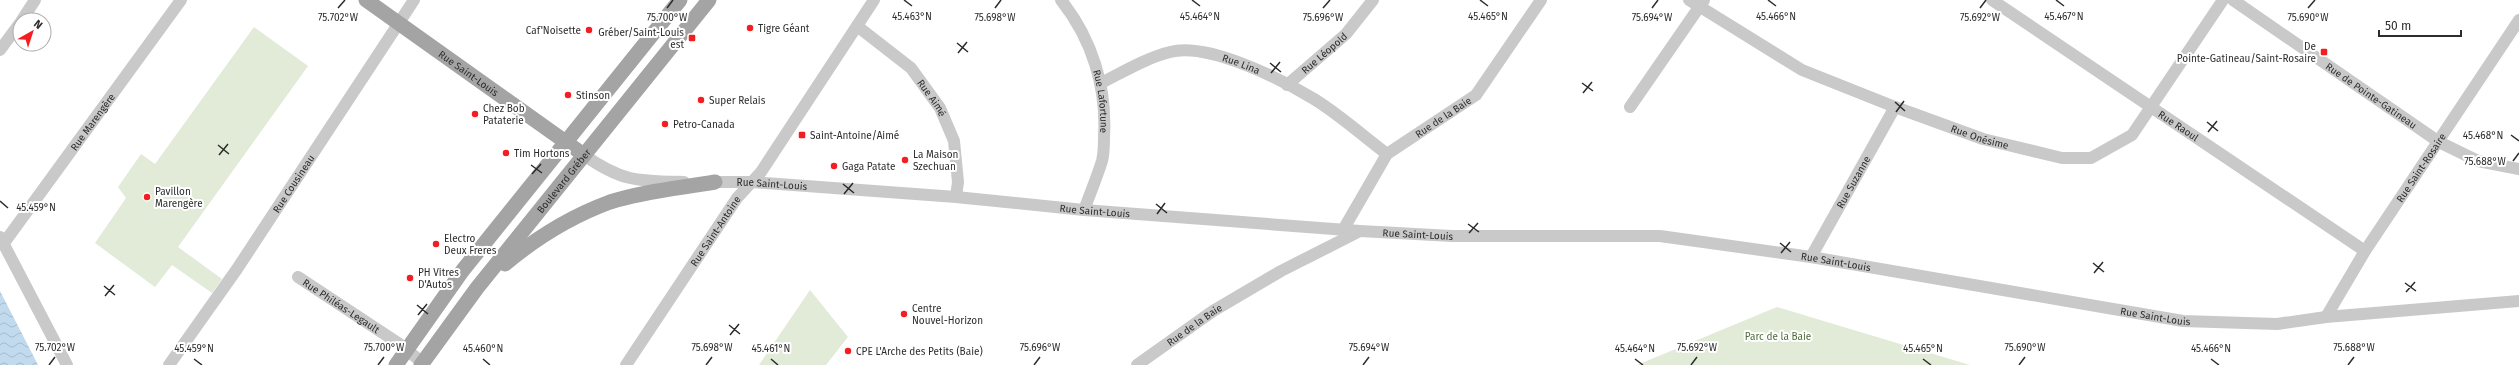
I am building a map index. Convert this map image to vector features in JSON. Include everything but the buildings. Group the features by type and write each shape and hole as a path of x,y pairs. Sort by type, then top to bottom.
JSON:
{"main road":[{"name":"Rue Saint-Louis","path":"366,0 584,155"},
{"path":"396,365 464,270 680,0"},
{"name":"Boulevard Gréber","path":"422,364 477,288 709,0"},
{"path":"477,288 528,246 560,225 588,212 626,198 716,182"}],"street":[{"path":"27,12 35,0"},
{"name":"Rue Marengère","path":"2,240 181,0"},
{"name":"Rue Cousineau","path":"169,365 241,262 414,0"},
{"name":"Rue Saint-Antoine","path":"626,365 737,198 761,172 874,0"},
{"name":"Rue Lafortune","path":"1061,0 1071,13 1086,39 1101,83 1105,122 1103,160 1084,210"},
{"name":"Rue Léopold","path":"1288,85 1346,34 1373,0"},
{"name":"Rue de la Baie","path":"1343,230 1387,154 1476,95 1541,0"},
{"name":"Rue Onésime","path":"1689,0 1702,4 1802,70 1895,107 1983,138 2062,158 2091,158 2132,135 2224,0"},
{"name":"Rue Raoul","path":"1992,0 2365,251"},
{"name":"Rue de Pointe-Gatineau","path":"2233,0 2439,142 2478,162 2519,169"},
{"path":"1630,107 1702,4"},
{"name":"Rue Saint-Rosaire","path":"2326,317 2365,251 2519,20"},
{"name":"Rue Aimé","path":"857,26 911,68 940,108 954,141 958,182 956,197"},
{"path":"0,50 12,33"},
{"name":"Rue Lina","path":"1101,83 1140,63 1170,52 1193,49 1238,62 1288,85 1315,100 1387,154"},
{"name":"Rue Suzanne","path":"1811,257 1895,107"},
{"name":"Rue Saint-Louis","path":"584,155 607,170 626,179 648,182 752,182 956,197 1084,210 1343,230 1452,236 1660,236 1811,257 2183,321 2277,324 2326,317 2519,301"},
{"name":"Rue de la Baie","path":"1137,365 1213,311 1280,271 1360,231"},
{"path":"2,240 67,365"},
{"name":"Rue Philéas-Legault","path":"298,277 406,350 422,364"}],"green space":[{"path":"254,27 308,66 178,247 222,279 212,293 172,265 155,287 95,243 126,198 118,187 141,154 155,164"},
{"path":"810,290 848,337 826,365 759,365"},
{"name":"Parc de la Baie","path":"1777,307 1970,365 1637,365"}],"water":[{"path":"0,291 36,361 38,365 0,365"}],"place":[{"name":"Tigre Géant","path":"750,28"},
{"name":"Caf'Noisette","path":"589,30"},
{"name":"Gréber/Saint-Louis est","path":"692,38"},
{"name":"De Pointe-Gatineau/Saint-Rosaire","path":"2324,52"},
{"name":"Stinson","path":"568,95"},
{"name":"Super Relais","path":"701,100"},
{"name":"Chez Bob Pataterie","path":"475,114"},
{"name":"Petro-Canada","path":"665,124"},
{"name":"Saint-Antoine/Aimé","path":"802,135"},
{"name":"Tim Hortons","path":"506,153"},
{"name":"La Maison Szechuan","path":"905,160"},
{"name":"Gaga Patate","path":"834,166"},
{"name":"Pavillon Marengère","path":"147,197"},
{"name":"Electro Deux Freres","path":"436,244"},
{"name":"PH Vitres D'Autos","path":"410,278"},
{"name":"Centre Nouvel-Horizon","path":"904,314"},
{"name":"CPE L'Arche des Petits (Baie)","path":"848,351"}]}
